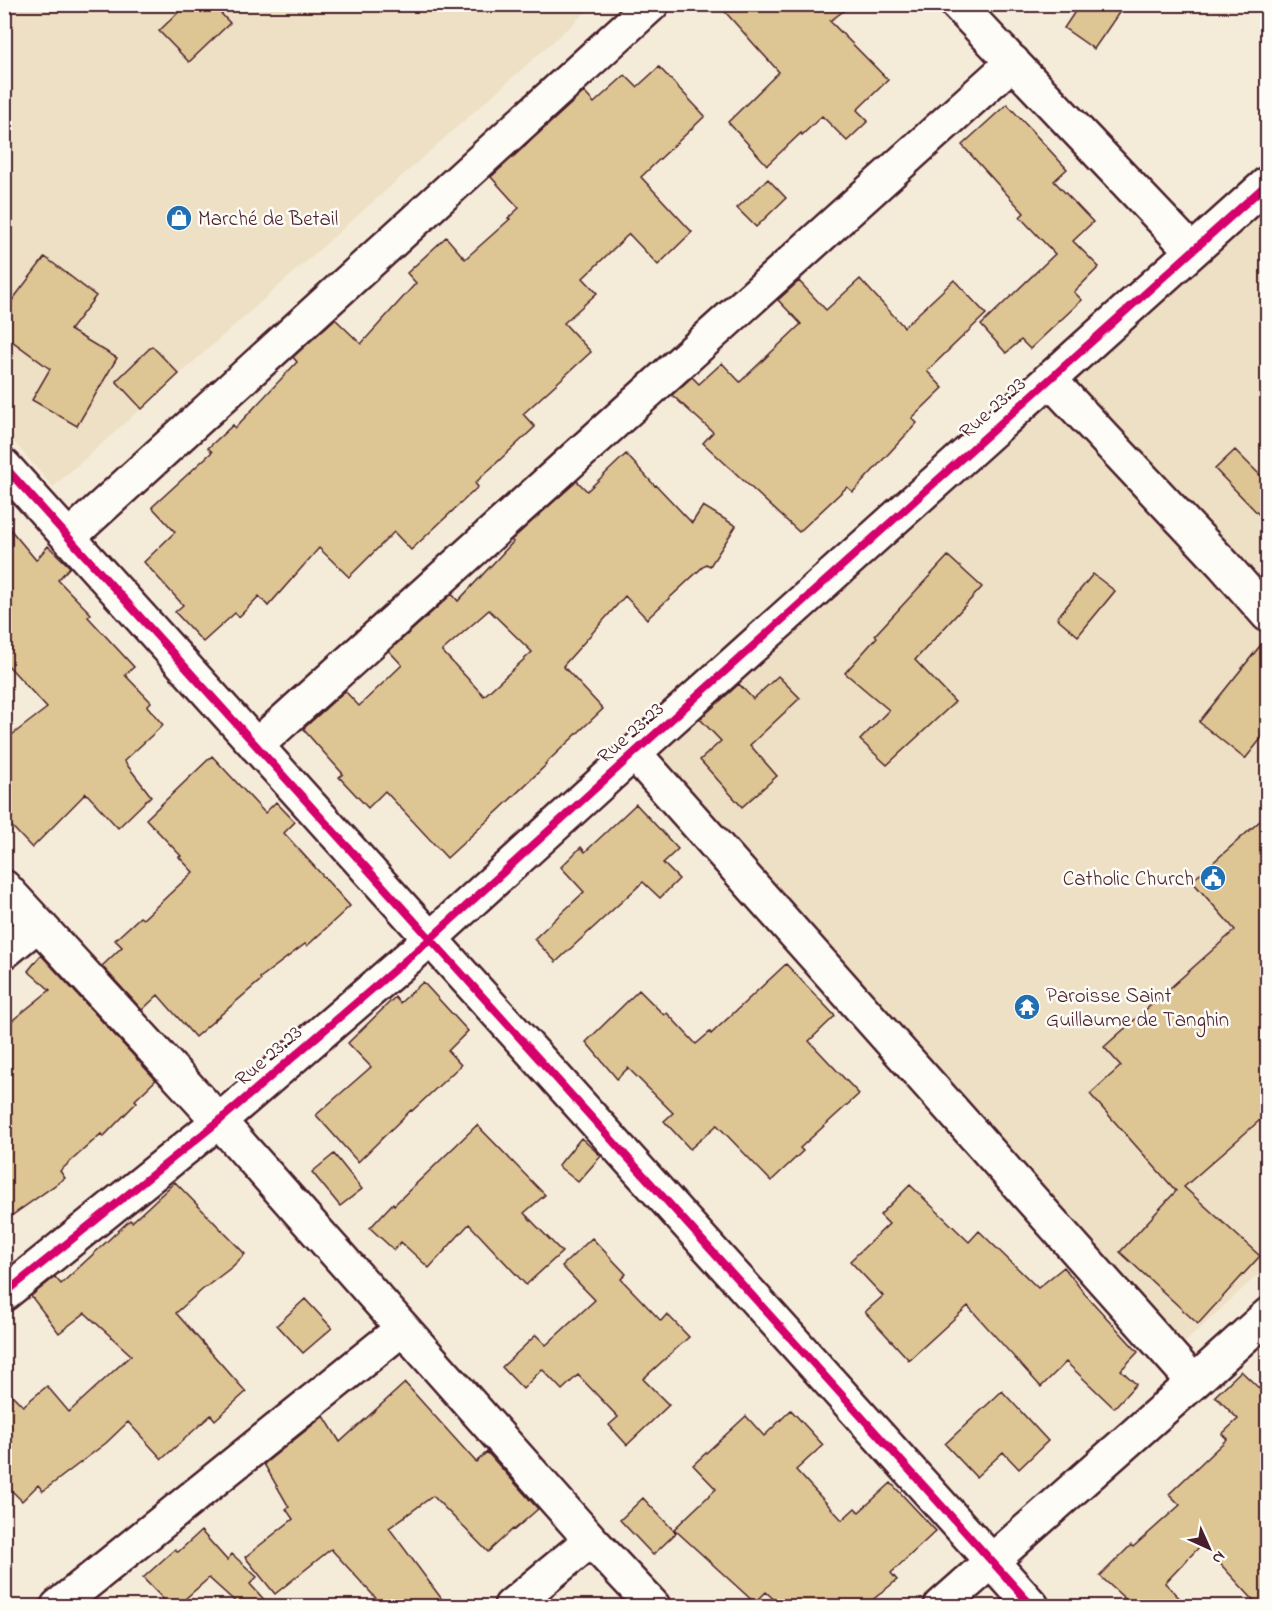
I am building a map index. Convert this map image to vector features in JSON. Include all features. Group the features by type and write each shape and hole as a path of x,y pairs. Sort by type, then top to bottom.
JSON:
{"street":[{"path":"69,537 652,4"},
{"path":"957,4 1192,251"},
{"path":"255,746 1013,62"},
{"name":"Rue 23.23","path":"4,1294 219,1120 429,940 1268,183"},
{"path":"1049,380 1224,565 1268,615"},
{"path":"4,466 429,940 1032,1606"},
{"path":"634,753 1194,1382"},
{"path":"4,887 219,1120 402,1329 653,1606"},
{"path":"4,952 38,924"},
{"path":"941,1606 1268,1315"},
{"path":"58,1606 402,1329"},
{"path":"511,1606 591,1540"}],"shaded area":[{"name":"Marché de Betail","path":"4,5 594,5 53,487 5,432"},
{"path":"1267,206 1267,1266 1183,1344 658,753"}],"building":[{"path":"187,4 212,4 230,23 189,62 159,31"},
{"path":"718,4 853,4 830,21 888,80 857,110 868,121 847,141 822,116 767,165 728,122 779,72"},
{"path":"1080,4 1125,4 1094,49 1064,28"},
{"path":"659,67 705,116 641,177 692,232 658,265 629,234 583,278 597,293 564,323 591,352 523,414 535,427 475,483 478,487 411,550 394,532 349,577 319,548 268,606 259,596 239,617 235,613 203,642 175,612 183,605 144,562 175,532 152,507 212,452 208,448 233,425 235,428 297,362 293,357 335,319 361,344 416,283 407,273 446,237 465,259 510,219 508,218 519,208 491,177 584,92 594,103 625,75 637,87"},
{"path":"1007,104 1067,169 1054,181 1093,222 1073,241 1099,267 1074,292 1082,300 1030,349 1021,340 1006,353 981,325 1055,254 1020,217 1024,213 962,145"},
{"path":"768,179 786,198 756,227 737,208"},
{"path":"45,257 96,296 70,330 117,358 77,426 32,400 50,369 4,335 4,311"},
{"path":"860,279 904,327 954,280 986,314 927,371 943,388 912,418 917,423 853,492 847,487 799,532 703,443 713,432 672,395 692,377 699,384 722,363 740,382 801,324 778,300 799,281 826,310"},
{"path":"152,346 179,374 142,409 116,381"},
{"path":"1235,450 1268,483 1268,524 1215,469"},
{"path":"626,454 692,523 703,506 736,526 710,566 706,564 647,619 625,596 563,666 603,709 447,858 385,791 368,808 339,777 343,774 303,729 345,691 359,706 402,665 389,651 452,594 458,601 513,542 511,540 577,481 587,491","holes":["489,610 532,652 484,696 442,651"]},
{"path":"4,522 36,560 48,546 70,567 58,580 91,614 88,617 134,667 125,675 151,702 147,706 163,725 124,761 151,796 118,828 86,793 32,848 4,818 4,741 47,708 4,661"},
{"path":"948,556 982,587 915,660 955,702 887,765 860,740 889,710 845,673 877,637 875,635"},
{"path":"1093,574 1115,591 1078,636 1057,618"},
{"path":"1268,636 1268,730 1245,759 1199,722"},
{"path":"778,676 800,698 750,745 777,776 742,807 700,760 721,741 700,719 739,684 753,699"},
{"path":"212,756 265,813 276,802 295,822 284,833 350,906 307,946 305,944 260,978 261,980 195,1037 158,995 142,1010 102,966 122,947 115,940 140,917 143,919 193,872 146,819"},
{"path":"636,804 678,849 663,863 679,879 660,898 643,882 556,962 534,939 584,892 561,867 581,847 585,852"},
{"path":"1268,814 1268,1113 1184,1187 1260,1256 1198,1324 1120,1252 1176,1191 1090,1094 1121,1066 1104,1047 1235,930 1192,881"},
{"path":"41,955 156,1080 103,1137 101,1134 60,1171 65,1178 4,1221 4,1027 50,990 28,971"},
{"path":"786,964 835,1016 809,1041 859,1094 800,1148 803,1151 771,1181 717,1125 690,1149 664,1121 673,1113 628,1068 617,1079 586,1042 639,990 664,1015 667,1013 696,1044 710,1032 711,1034"},
{"path":"423,982 468,1031 448,1051 461,1065 358,1162 316,1115 371,1067 348,1043 395,997 400,1003"},
{"path":"477,1125 545,1195 524,1213 562,1252 526,1285 469,1224 429,1268 401,1242 394,1250 370,1228 393,1203 394,1205"},
{"path":"581,1138 601,1156 578,1182 558,1166"},
{"path":"334,1154 362,1189 340,1206 312,1172"},
{"path":"175,1182 245,1254 176,1313 246,1392 215,1420 211,1415 162,1459 128,1422 106,1443 43,1491 38,1485 22,1501 4,1483 4,1387 23,1406 47,1386 69,1412 131,1355 85,1313 59,1333 31,1296 55,1277 61,1284"},
{"path":"910,1185 969,1242 979,1231 1038,1288 1064,1267 1084,1293 1138,1352 1121,1370 1136,1384 1114,1408 1066,1362 1041,1387 968,1306 909,1360 865,1312 883,1296 850,1261 889,1224 880,1215"},
{"path":"592,1238 626,1274 621,1279 661,1321 667,1314 689,1337 643,1379 669,1405 627,1445 609,1425 618,1417 578,1375 562,1390 542,1369 523,1389 502,1367 536,1335 546,1345 595,1300 562,1266"},
{"path":"305,1299 332,1328 303,1353 277,1325"},
{"path":"1241,1371 1265,1394 1268,1391 1268,1606 1259,1606 1202,1544 1165,1583 1187,1606 1133,1606 1100,1576 1131,1545 1133,1547 1180,1505 1169,1494 1227,1439 1222,1434 1238,1419 1215,1396"},
{"path":"405,1383 476,1462 487,1452 538,1509 488,1552 433,1496 389,1528 447,1606 383,1606 331,1549 275,1594 245,1557 293,1519 286,1509 289,1507 264,1464 324,1416 340,1442"},
{"path":"1002,1391 1048,1441 1019,1469 1003,1452 976,1477 945,1444"},
{"path":"791,1410 823,1445 796,1470 842,1520 855,1508 859,1512 891,1483 936,1531 891,1573 897,1580 865,1606 781,1606 766,1592 755,1603 674,1529 716,1489 693,1465 746,1416 764,1436"},
{"path":"643,1498 676,1533 653,1555 620,1520"},
{"path":"201,1531 227,1560 232,1554 257,1577 250,1584 269,1605 240,1606 209,1578 177,1606 170,1606 143,1578 175,1549 178,1552"}],"cycle path":[{"path":"4,1294 219,1121 429,940 1268,183"},
{"path":"4,466 1032,1606"}],"place":[{"name":"Marché de Betail","path":"179,218"},
{"name":"Catholic Church","path":"1213,878"},
{"name":"Paroisse Saint Guillaume de Tanghin","path":"1027,1007"}]}
